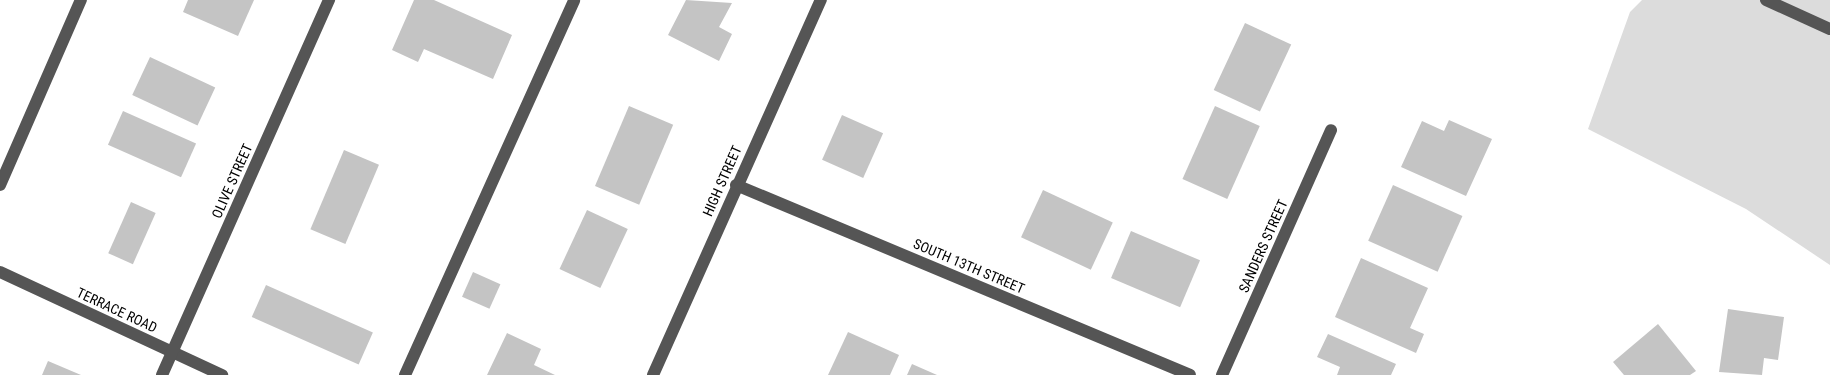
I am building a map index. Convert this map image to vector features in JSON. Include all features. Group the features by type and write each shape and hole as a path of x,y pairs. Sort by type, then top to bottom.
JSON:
{"street":[{"path":"0,185 81,0"},
{"name":"OLIVE STREET","path":"162,375 329,0"},
{"path":"406,375 574,0"},
{"name":"HIGH STREET","path":"652,375 821,0"},
{"path":"1766,0 1830,29"},
{"name":"SANDERS STREET","path":"1222,375 1332,130"},
{"name":"SOUTH 13TH STREET","path":"736,185 1190,375"},
{"name":"TERRACE ROAD","path":"0,272 222,375"}],"shaded area":[{"path":"1642,0 1830,0 1830,265 1746,209 1588,129 1630,12"}],"building":[{"path":"188,0 254,0 238,36 183,12"},
{"path":"414,0 434,0 512,35 493,79 424,49 418,62 392,50"},
{"path":"686,0 732,3 719,27 732,34 719,61 668,35"},
{"path":"1245,23 1291,45 1260,112 1214,90"},
{"path":"150,57 215,87 198,125 132,95"},
{"path":"629,106 673,125 639,205 595,186"},
{"path":"1215,106 1260,126 1227,199 1182,179"},
{"path":"123,111 196,144 181,177 108,145"},
{"path":"842,115 883,133 863,178 822,160"},
{"path":"1449,120 1492,139 1466,196 1401,167 1422,121 1444,131"},
{"path":"344,150 379,165 345,244 310,229"},
{"path":"1393,185 1462,216 1438,272 1368,241"},
{"path":"1043,190 1113,223 1091,270 1021,237"},
{"path":"131,202 156,213 133,264 108,253"},
{"path":"587,210 628,229 600,288 560,269"},
{"path":"1131,231 1200,260 1180,307 1111,278"},
{"path":"1361,258 1428,288 1410,328 1424,334 1416,353 1335,317"},
{"path":"473,272 500,284 489,309 462,297"},
{"path":"266,285 373,333 359,365 252,317"},
{"path":"1728,309 1784,317 1778,360 1764,358 1762,375 1719,372"},
{"path":"1658,324 1696,371 1690,375 1624,375 1613,362"},
{"path":"848,332 899,355 890,375 828,375"},
{"path":"507,333 541,349 534,365 555,375 487,375"},
{"path":"1328,334 1396,364 1391,375 1337,375 1340,367 1317,357"},
{"path":"48,361 81,375 42,375"},
{"path":"912,364 937,375 907,375"}]}
